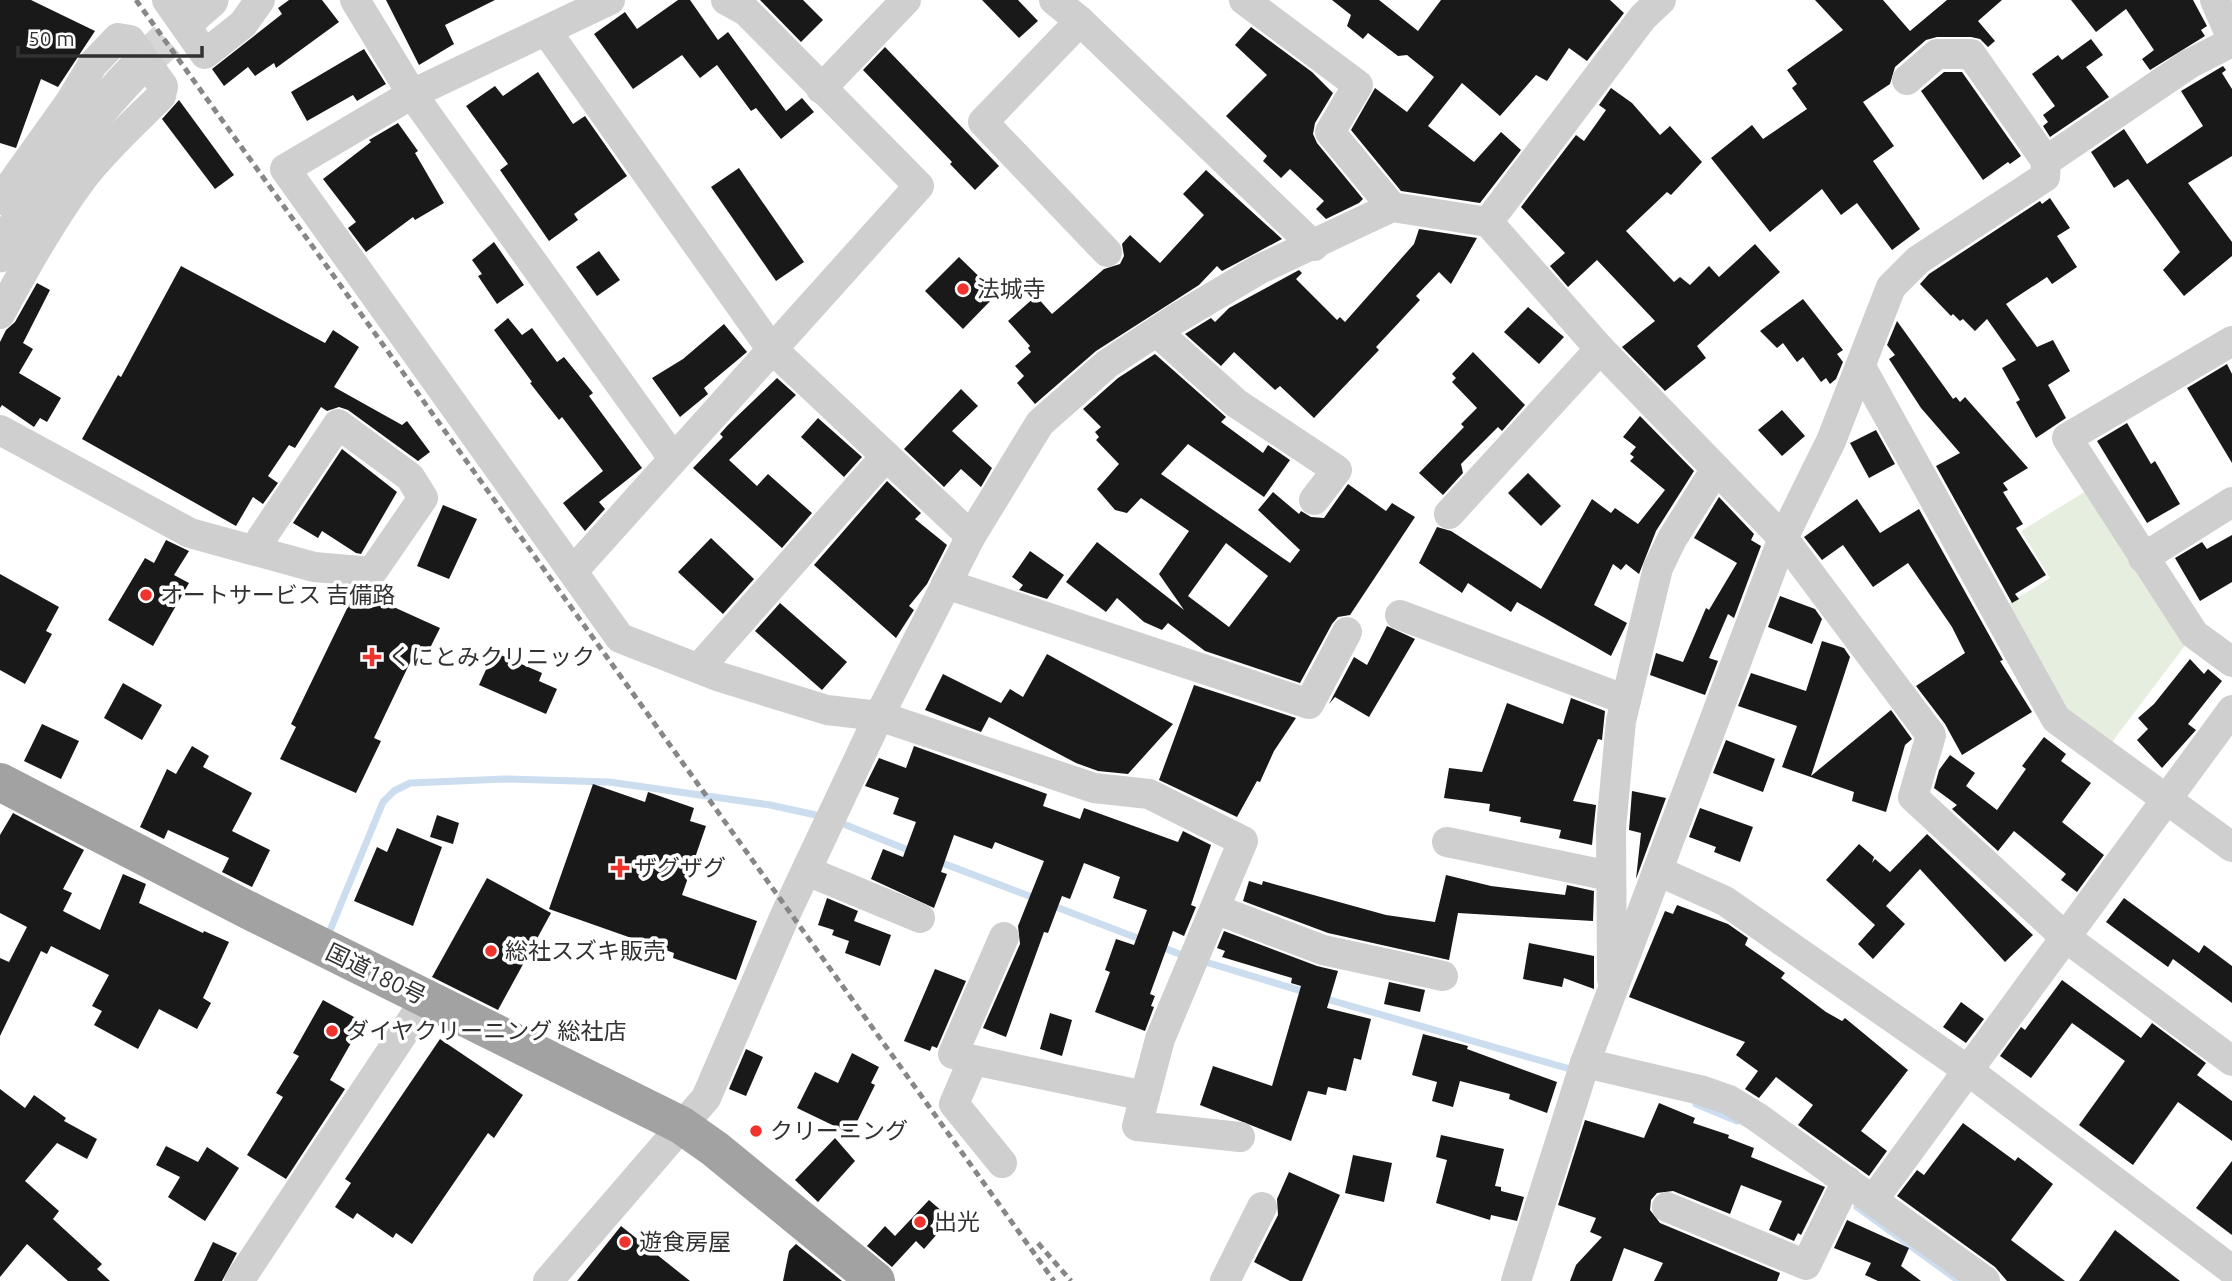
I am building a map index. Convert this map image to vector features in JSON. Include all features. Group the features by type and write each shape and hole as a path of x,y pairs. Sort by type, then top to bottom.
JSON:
{"highway":[{"name":"国道180号","path":"0,782 426,999 681,1125 715,1149 876,1281"}],"street":[{"path":"191,4 205,54 243,24 260,0"},
{"path":"355,0 412,94 673,458"},
{"path":"610,0 412,94 285,169 621,638 699,668 827,710 879,716 1094,788 1149,794 1243,841 1160,1039 1137,1126 1240,1138"},
{"path":"574,570 770,347 919,186 746,11 726,0"},
{"path":"821,89 906,0"},
{"path":"1054,0 1080,21 1314,246"},
{"path":"1244,0 1358,85 1330,132 1392,207"},
{"path":"2046,161 2189,64 2232,41 2215,0"},
{"path":"1488,222 1643,5"},
{"path":"1080,21 983,122 1107,252"},
{"path":"547,32 770,347 971,536"},
{"path":"0,200 70,103 93,64 118,38 130,40 163,86 161,96 110,146 83,179 30,260 0,314"},
{"path":"1516,1281 1583,1070 1783,538 1831,441 1891,287 1918,260 2045,177 2046,161 1971,54 1937,54 1907,80"},
{"path":"0,254 69,145 140,65"},
{"path":"548,1281 706,1098 879,716 971,536 1040,424 1107,365 1157,332 1258,270 1314,246 1392,207 1488,222 1600,349 1783,538 1931,735 1913,797 2065,937 2232,1060"},
{"path":"1157,332 1236,402 1337,470 1314,500"},
{"path":"2232,341 2067,438 2194,634 2232,662"},
{"path":"1449,514 1600,349"},
{"path":"1861,367 2056,719 2232,847"},
{"path":"0,430 190,533 255,548 314,567 372,572 423,498 410,477 338,424 255,548"},
{"path":"699,668 886,456"},
{"path":"1612,992 1611,828 1626,700 1658,568 1672,538 1716,469"},
{"path":"2143,558 2232,502"},
{"path":"946,584 1309,704 1347,632"},
{"path":"1400,615 1626,700"},
{"path":"1873,1200 1966,1069 2232,710"},
{"path":"1447,842 1610,876"},
{"path":"807,871 920,918"},
{"path":"1658,871 1725,901 1966,1069 2232,1270"},
{"path":"1215,909 1323,950 1443,976"},
{"path":"1004,937 953,1054 1145,1096"},
{"path":"239,1281 426,999"},
{"path":"973,1060 954,1104 1002,1163"},
{"path":"1583,1070 1729,1100 1985,1281"},
{"path":"1668,1207 1806,1265 1847,1181"},
{"path":"1225,1281 1262,1207"}],"green space":[{"path":"2091,488 2187,643 2109,746 2060,708 1999,609 2050,578 2021,531"}],"building":[{"path":"0,0 31,0 95,31 58,87 41,79 16,148 0,143"},
{"path":"289,0 322,0 339,22 276,68 274,63 255,76 248,67 224,86 212,69 282,14 278,8"},
{"path":"386,0 495,0 445,25 454,44 419,65"},
{"path":"678,0 690,0 718,40 728,32 786,111 802,98 814,112 781,139 756,108 751,111 717,65 700,78 682,55 633,89 594,34 625,12 637,29"},
{"path":"760,0 803,0 823,20 801,42"},
{"path":"982,0 1018,0 1038,21 1019,38"},
{"path":"1332,0 1379,0 1418,31 1441,0 1610,0 1624,13 1587,61 1569,48 1547,81 1536,75 1500,116 1462,83 1428,126 1474,162 1501,132 1521,150 1480,203 1401,191 1351,130 1375,88 1407,112 1434,77 1407,55 1398,56 1368,33 1363,39 1347,26 1351,15"},
{"path":"1815,0 1883,0 1910,31 1947,0 2002,0 1978,21 1995,41 1988,47 1980,39 1971,37 1937,37 1926,40 1895,67 1890,84 1863,102 1894,146 1873,161 1920,229 1892,250 1857,203 1841,215 1822,189 1770,232 1711,158 1752,125 1763,139 1807,109 1792,88 1797,84 1787,70 1843,30"},
{"path":"2071,0 2193,0 2207,26 2201,30 2205,36 2150,70 2142,59 2154,50 2126,9 2096,32"},
{"path":"1251,27 1312,72 1333,93 1315,123 1313,134 1317,143 1363,199 1359,203 1326,219 1316,209 1324,201 1290,169 1281,178 1263,161 1267,156 1226,116 1267,75 1235,45"},
{"path":"2091,39 2103,55 2086,67 2109,97 2050,137 2043,126 2048,122 2043,115 2055,106 2032,74 2058,55 2062,60"},
{"path":"885,47 999,166 975,190 950,164 952,162 863,70"},
{"path":"364,49 386,84 357,101 353,95 307,121 291,92"},
{"path":"2223,66 2226,70 2222,73 2232,89 2232,156 2188,183 2232,242 2232,256 2184,296 2163,270 2180,252 2128,179 2114,188 2091,152 2124,129 2147,164 2203,126 2181,91"},
{"path":"538,72 573,124 585,116 627,176 574,214 578,220 549,241 500,170 508,164 466,106 495,86 503,96"},
{"path":"1944,72 1962,72 2021,156 1983,180 1921,91"},
{"path":"1611,88 1632,103 1660,135 1670,126 1702,162 1671,195 1667,192 1626,231 1674,282 1680,277 1690,285 1709,266 1719,277 1755,244 1780,272 1697,346 1706,358 1665,391 1622,347 1655,321 1597,260 1568,287 1550,266 1565,253 1521,207 1576,135 1584,141 1606,110 1599,105"},
{"path":"179,100 234,175 215,189 162,119"},
{"path":"398,123 418,151 415,153 444,203 415,220 413,217 366,252 348,228 356,222 323,179 371,142 369,140"},
{"path":"739,168 804,262 776,281 711,187"},
{"path":"1206,170 1282,239 1222,271 1217,266 1199,285 1096,351 1035,404 1017,383 1024,376 1015,366 1031,352 1028,348 1030,346 1008,321 1036,296 1052,314 1104,269 1120,264 1124,256 1122,244 1130,235 1160,263 1204,215 1183,194"},
{"path":"2050,198 2070,228 2057,236 2077,267 2052,284 2047,277 2006,304 2037,347 2053,340 2070,371 2048,385 2066,418 2036,438 2016,402 2020,400 2002,368 2016,360 1987,319 1975,331 1963,319 1960,321 1953,314 1951,316 1920,284 1929,274 2040,201 2042,204"},
{"path":"1419,229 1477,238 1451,284 1439,272 1416,296 1420,300 1376,347 1379,350 1314,418 1280,386 1275,390 1234,352 1221,366 1185,334 1211,318 1215,322 1229,308 1299,270 1302,273 1296,279 1337,320 1340,317 1345,322 1414,244"},
{"path":"494,242 524,285 497,304 478,276 482,274 472,260"},
{"path":"599,251 620,280 597,296 576,267"},
{"path":"959,257 997,294 963,329 925,291"},
{"path":"181,266 325,343 333,330 359,347 334,387 402,425 407,421 430,452 418,461 348,410 339,407 327,411 321,407 295,448 289,445 268,476 278,483 263,504 253,497 236,526 82,439 118,375 121,377"},
{"path":"37,283 50,290 23,343 33,349 19,373 61,398 47,422 40,418 34,427 2,405 0,408 0,342"},
{"path":"1803,299 1843,350 1837,354 1843,362 1836,379 1830,384 1826,378 1821,382 1803,357 1797,362 1783,343 1777,348 1760,331"},
{"path":"1528,307 1564,337 1539,364 1504,332"},
{"path":"508,318 522,335 532,328 557,362 564,357 593,393 589,396 642,468 599,502 605,509 585,531 563,503 603,471 562,417 559,420 530,383 532,382 494,330"},
{"path":"1897,321 1953,399 1956,397 1960,402 1965,397 2028,468 2003,483 2008,490 2003,492 2023,524 2016,528 2046,575 2015,594 2019,599 2012,603 1936,466 1960,453 1921,408 1889,359 1895,355 1887,345"},
{"path":"724,324 747,352 704,388 708,394 680,417 652,378 683,359"},
{"path":"1473,352 1525,405 1502,431 1498,427 1461,464 1463,473 1443,495 1419,473 1464,427 1461,424 1477,408 1452,382 1456,378 1452,374"},
{"path":"1155,354 1226,417 1221,422 1263,453 1268,445 1290,460 1264,497 1188,444 1161,474 1290,563 1300,550 1258,510 1273,492 1299,514 1301,511 1311,517 1324,518 1348,484 1386,511 1392,503 1415,517 1350,615 1338,617 1332,624 1300,683 1205,651 1168,623 1162,630 1144,622 1117,598 1106,612 1066,582 1097,542 1184,610 1159,574 1189,531 1141,498 1127,513 1115,510 1097,489 1119,464 1096,440 1099,437 1095,432 1101,427 1083,409 1118,378","holes":["1226,543 1268,576 1229,627 1188,596"]},
{"path":"2227,364 2232,374 2232,463 2187,388"},
{"path":"777,378 796,395 729,460 757,486 768,474 812,513 782,548 693,468 723,437 720,434 728,425"},
{"path":"961,389 978,406 952,431 992,468 981,487 961,469 944,487 904,449"},
{"path":"1782,410 1805,436 1782,456 1758,430"},
{"path":"1640,416 1694,471 1656,531 1639,574 1626,564 1621,570 1613,564 1594,605 1627,623 1611,656 1517,602 1511,612 1468,583 1462,593 1419,563 1437,527 1451,531 1541,589 1592,499 1611,513 1615,508 1638,524 1665,490 1630,461 1634,457 1630,454 1636,447 1623,437"},
{"path":"818,418 862,457 844,477 801,437"},
{"path":"2127,423 2151,464 2155,461 2180,504 2147,523 2097,441"},
{"path":"1876,430 1895,464 1869,478 1850,443"},
{"path":"342,449 397,492 361,554 322,531 318,538 293,523"},
{"path":"1528,473 1561,506 1541,526 1508,493"},
{"path":"887,481 921,513 915,519 947,545 927,584 909,606 914,610 896,638 814,565"},
{"path":"1719,497 1754,534 1751,540 1761,546 1734,618 1728,614 1709,658 1718,661 1705,695 1650,675 1656,653 1683,662 1706,608 1709,610 1737,563 1694,538"},
{"path":"1857,499 1880,533 1919,509 2003,660 2000,661 2032,712 1962,755 1945,724 1916,686 1965,653 1952,627 1908,563 1873,587 1843,545 1822,560 1804,537"},
{"path":"443,505 477,519 449,579 417,566"},
{"path":"2232,535 2232,582 2200,601 2175,558 2202,542 2207,549"},
{"path":"711,538 754,579 723,614 678,572"},
{"path":"166,540 189,551 174,575 189,583 153,646 108,620 145,558 154,563"},
{"path":"1030,551 1064,575 1047,599 1019,590 1023,585 1012,577"},
{"path":"0,574 59,607 46,631 52,634 25,684 0,670"},
{"path":"356,590 440,628 427,654 417,648 374,738 381,741 356,793 280,759 296,727 291,724"},
{"path":"1780,596 1815,609 1822,619 1812,644 1768,627"},
{"path":"780,603 847,662 822,690 755,631"},
{"path":"1387,626 1415,639 1369,717 1335,697 1329,704 1354,657 1367,665"},
{"path":"1822,641 1844,648 1850,657 1811,776 1891,710 1912,739 1905,745 1886,812 1852,801 1854,792 1782,767 1797,726 1738,706 1751,673 1806,691"},
{"path":"494,652 542,673 539,681 557,689 546,714 479,685"},
{"path":"1047,654 1173,724 1128,774 1098,771 1076,763 989,717 981,732 925,710 943,674 1001,703 1010,689 1023,697"},
{"path":"2190,659 2204,674 2208,669 2222,681 2188,724 2196,730 2162,768 2137,740 2148,729 2138,718 2154,704"},
{"path":"123,683 162,705 142,740 104,718"},
{"path":"1194,685 1296,718 1237,817 1159,780"},
{"path":"1571,698 1605,711 1602,740 1598,739 1573,801 1596,805 1592,845 1559,838 1561,830 1520,822 1521,817 1489,811 1490,804 1444,798 1449,768 1482,772 1507,703 1563,724"},
{"path":"42,724 79,741 61,779 24,761"},
{"path":"2044,737 2066,754 2061,761 2091,783 2062,822 2104,855 2077,892 2061,880 2066,874 2014,831 1998,851 1952,809 1957,805 1934,788 1939,770 1950,755 1975,773 1966,786 1997,810 2026,769 2022,766"},
{"path":"1726,740 1775,759 1763,792 1713,773"},
{"path":"192,746 209,756 203,767 252,793 232,831 270,850 252,887 222,872 229,858 168,830 164,839 140,827 167,769 176,774"},
{"path":"914,746 1047,794 1043,806 1080,819 1084,808 1178,842 1183,831 1211,845 1191,905 1196,907 1184,936 1173,931 1150,994 1155,996 1151,1006 1154,1007 1145,1031 1095,1012 1110,972 1105,970 1116,939 1134,945 1147,910 1113,898 1120,877 1084,863 1070,899 1062,896 1048,933 1044,932 1006,1037 983,1028 1020,944 1018,926 1044,861 995,842 992,849 954,835 941,872 947,874 934,908 871,879 883,849 903,857 916,822 893,814 899,798 865,786 879,758 906,768"},
{"path":"593,784 645,802 648,792 694,808 690,821 706,826 682,895 757,921 736,980 673,958 674,953 549,909"},
{"path":"1632,791 1666,798 1636,879 1641,833 1629,830"},
{"path":"1700,808 1753,827 1740,862 1714,852 1716,847 1689,837"},
{"path":"13,813 84,850 63,889 72,893 63,911 100,930 123,874 146,884 139,903 229,942 203,998 211,1003 197,1029 159,1009 138,1049 94,1025 102,1011 92,1006 109,975 51,946 47,954 41,951 0,1036 0,958 9,962 27,927 0,913 0,835"},
{"path":"437,815 459,823 453,844 430,837"},
{"path":"397,828 442,847 413,926 354,901 377,847 387,852"},
{"path":"1927,834 2033,935 2005,962 1920,869 1886,906 1905,924 1873,959 1858,944 1875,925 1826,880 1859,844 1874,857 1872,863 1875,859 1890,872"},
{"path":"1446,875 1491,886 1565,895 1567,885 1594,891 1593,921 1458,913 1449,960 1328,933 1243,901 1249,881 1262,885 1263,881 1386,915 1435,922"},
{"path":"487,878 551,913 498,1010 432,977"},
{"path":"827,898 858,911 854,921 891,935 880,966 845,953 849,941 832,935 834,930 818,925"},
{"path":"2124,898 2199,953 2204,945 2232,966 2232,1003 2173,959 2168,967 2106,922"},
{"path":"1677,905 1728,924 1748,938 1745,945 1785,973 1781,978 1826,1012 1842,1021 1845,1018 1908,1070 1861,1131 1887,1151 1869,1176 1798,1125 1813,1105 1776,1077 1759,1098 1745,1089 1758,1071 1736,1055 1745,1042 1629,997 1665,911 1673,914"},
{"path":"1224,931 1317,966 1338,971 1327,1008 1371,1019 1361,1060 1354,1058 1346,1091 1328,1087 1326,1095 1308,1091 1291,1141 1200,1105 1213,1066 1272,1086 1301,986 1291,983 1292,978 1222,957 1225,951 1217,948"},
{"path":"1529,943 1594,956 1594,989 1564,978 1562,987 1523,979"},
{"path":"935,969 966,981 937,1048 932,1046 930,1051 904,1041"},
{"path":"2062,980 2141,1038 2152,1023 2206,1063 2197,1075 2232,1101 2232,1141 2178,1102 2133,1165 2079,1125 2125,1061 2072,1023 2031,1078 2000,1056 2021,1027 2025,1030"},
{"path":"1389,982 1425,990 1420,1012 1384,1004"},
{"path":"323,1000 363,1022 330,1080 345,1089 286,1179 247,1155 283,1097 276,1093 299,1056 293,1053"},
{"path":"1961,1002 1984,1019 1966,1043 1943,1027"},
{"path":"1050,1013 1072,1020 1062,1056 1040,1049"},
{"path":"1423,1034 1468,1046 1467,1049 1557,1082 1547,1113 1509,1099 1510,1094 1460,1081 1453,1107 1432,1101 1437,1082 1412,1075"},
{"path":"440,1039 523,1095 494,1138 488,1133 412,1244 396,1233 393,1238 357,1213 353,1219 335,1207 351,1183 345,1179"},
{"path":"746,1049 763,1057 746,1096 729,1089"},
{"path":"852,1053 879,1067 871,1083 875,1085 851,1134 797,1108 815,1072 838,1083"},
{"path":"0,1089 25,1108 34,1095 66,1118 64,1121 97,1139 87,1159 57,1143 25,1181 59,1211 53,1219 102,1264 97,1269 110,1281 68,1281 27,1244 0,1277"},
{"path":"1659,1103 1695,1118 1693,1123 1729,1135 1728,1138 1754,1148 1751,1157 1825,1187 1801,1235 1798,1233 1794,1241 1769,1230 1782,1201 1741,1185 1730,1214 1673,1191 1657,1193 1651,1200 1650,1210 1660,1223 1780,1273 1777,1281 1654,1281 1663,1263 1624,1248 1612,1281 1570,1281 1576,1265 1602,1237 1590,1232 1596,1218 1558,1205 1585,1120 1644,1138"},
{"path":"1963,1123 2015,1161 2018,1157 2053,1184 2011,1240 2065,1281 2007,1281 1995,1267 1897,1196 1917,1170 1924,1175"},
{"path":"1441,1135 1504,1149 1495,1186 1501,1187 1501,1191 1524,1197 1517,1221 1491,1215 1490,1220 1436,1203 1447,1160 1436,1157"},
{"path":"835,1138 855,1161 818,1202 795,1180"},
{"path":"166,1146 198,1162 207,1147 239,1168 205,1221 168,1197 180,1177 156,1165"},
{"path":"1353,1155 1392,1163 1384,1202 1345,1193"},
{"path":"2232,1161 2232,1235 2196,1208"},
{"path":"1289,1172 1340,1195 1302,1281 1290,1281 1254,1262 1278,1215 1277,1199"},
{"path":"929,1200 943,1212 930,1226 938,1233 924,1249 916,1241 892,1267 867,1246 885,1226 895,1236"},
{"path":"1847,1220 1909,1248 1901,1266 1921,1281 1878,1281 1865,1275 1871,1263 1834,1248"},
{"name":"遊食房屋","path":"621,1226 690,1281 577,1281"},
{"path":"2115,1230 2180,1281 2079,1281"},
{"path":"213,1242 237,1253 222,1281 194,1281"},
{"path":"796,1244 842,1281 783,1281 789,1251"}],"waterway":[{"path":"331,928 383,802 394,791 410,783 505,779 609,782 770,805 825,817"},
{"path":"836,821 913,852"},
{"path":"937,861 1037,899"},
{"path":"1051,905 1145,941"},
{"path":"1159,946 1187,957"},
{"path":"1199,960 1308,993"},
{"path":"1323,998 1577,1071"},
{"path":"1696,1104 1737,1121"},
{"path":"1857,1207 1959,1281"}],"tunnel":[{"path":"140,65 196,12"}],"railway":[{"path":"136,0 1054,1281"},
{"path":"1038,1243 1071,1281"}],"place":[{"name":"法城寺","path":"963,289"},
{"name":"オートサービス 吉備路","path":"146,595"},
{"name":"くにとみクリニック","path":"372,657"},
{"name":"ザグザグ","path":"620,868"},
{"name":"総社スズキ販売","path":"491,951"},
{"name":"ダイヤクリーニング 総社店","path":"332,1031"},
{"name":"クリーニング","path":"756,1131"},
{"name":"出光","path":"920,1222"},
{"name":"遊食房屋","path":"625,1242"}]}
